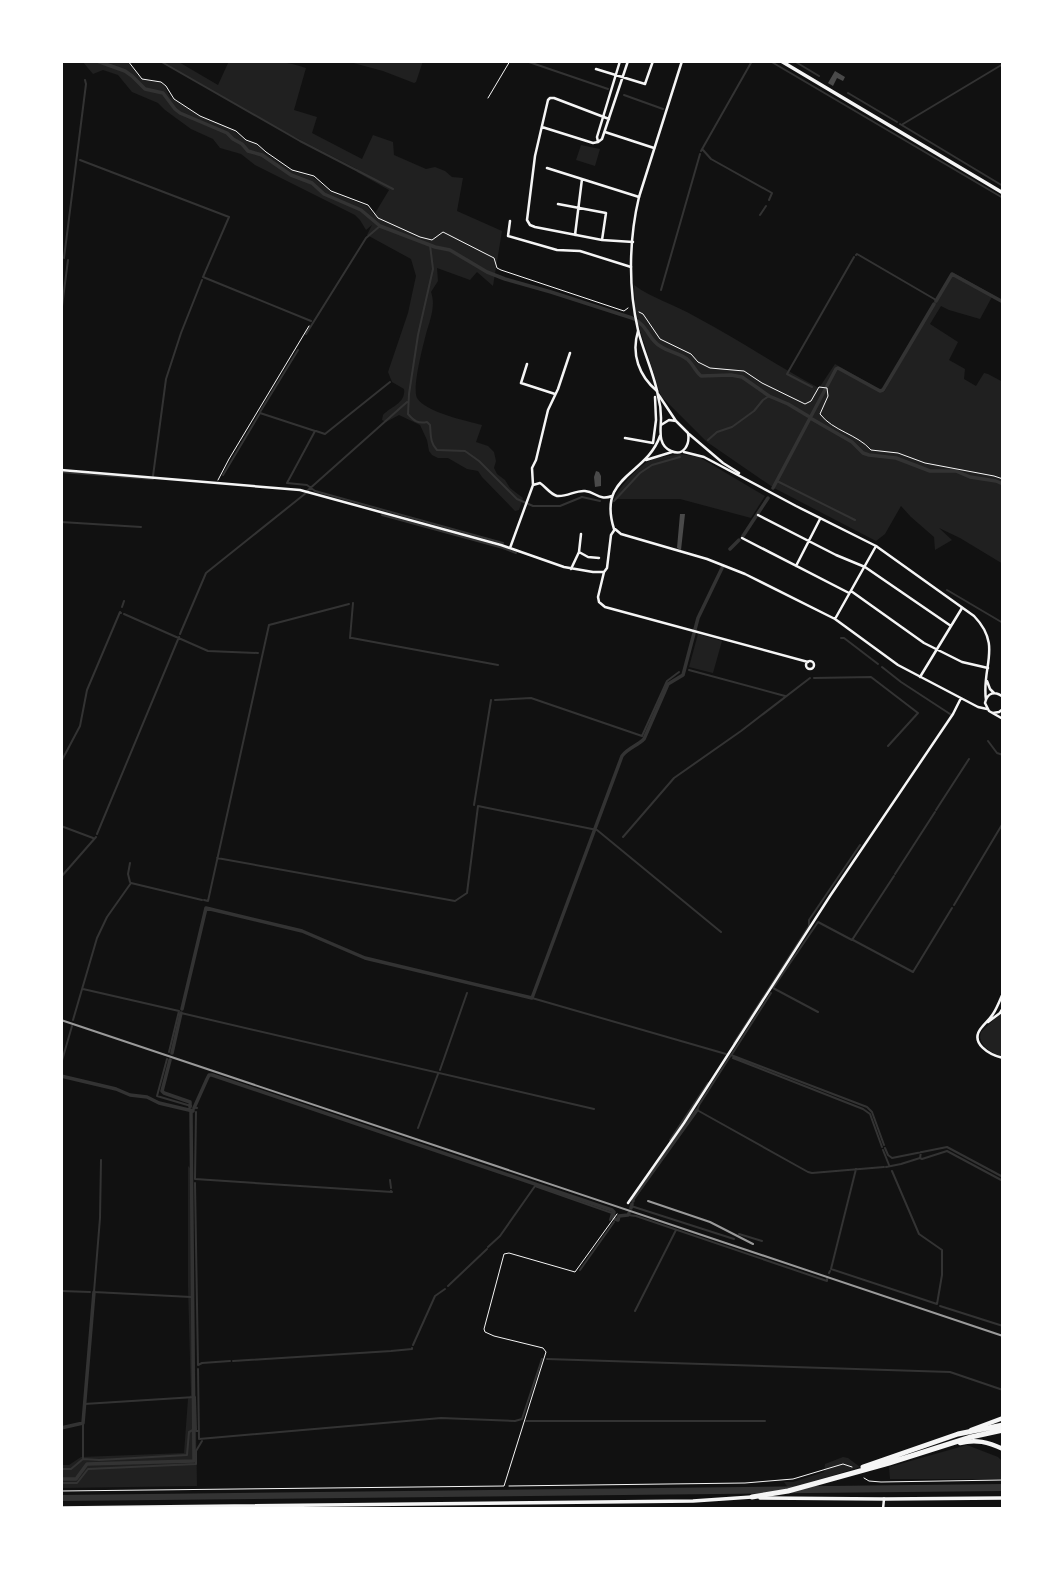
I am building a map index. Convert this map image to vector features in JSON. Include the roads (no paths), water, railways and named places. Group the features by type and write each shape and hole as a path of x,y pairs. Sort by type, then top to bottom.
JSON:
{"highway":[{"path":"817,1483 1003,1418"},
{"path":"958,1434 1003,1428"},
{"path":"949,1445 1003,1428"},
{"path":"752,1497 817,1483 971,1440 986,1442 1003,1449"}],"main road":[{"path":"781,61 1003,193"},
{"path":"61,1508 693,1501 752,1497 884,1501 1003,1498"}],"street":[{"path":"598,142 597,136 620,61"},
{"path":"542,127 593,144 602,139 628,61"},
{"path":"596,69 645,84 653,61"},
{"path":"682,61 639,197 631,267 635,318 657,394 661,425 656,449 616,487 612,496 614,530 599,602 605,607 808,662"},
{"path":"610,97 616,99"},
{"path":"609,119 550,98 535,156 528,222 535,227 575,235 633,242"},
{"path":"605,132 654,148"},
{"path":"547,169 639,197"},
{"path":"575,235 582,179"},
{"path":"558,204 606,213 602,240"},
{"path":"510,221 508,236 557,250 580,251 631,267"},
{"path":"638,331 636,362 676,421 723,463 753,483"},
{"path":"510,548 533,485 531,476 548,410 570,353"},
{"path":"527,364 521,383 555,394"},
{"path":"657,394 659,433 664,446 672,452"},
{"path":"661,425 669,420 676,421"},
{"path":"625,438 653,443 659,433"},
{"path":"680,452 687,448 688,433"},
{"path":"646,460 672,452 704,457 876,546 974,616 983,626 989,642 985,701 987,709"},
{"path":"61,470 300,490 510,548 571,569 604,572"},
{"path":"531,476 555,495 585,491 600,497 612,496"},
{"path":"533,485 540,483"},
{"path":"758,515 865,567 951,626"},
{"path":"796,566 820,518"},
{"path":"614,530 726,566 835,620 898,665 1003,719"},
{"path":"571,569 579,552 581,534"},
{"path":"742,538 850,592 923,643 962,662 988,668"},
{"path":"835,620 876,546"},
{"path":"579,552 588,557 599,558"},
{"path":"920,677 962,608"},
{"path":"987,679 988,687 1003,697"},
{"path":"969,702 978,705 994,693"},
{"path":"628,1202 684,1123 830,895 953,714 961,698"},
{"path":"993,713 1003,709"},
{"path":"986,1024 1003,993"},
{"path":"1003,1008 979,1031 978,1037 979,1043 992,1055 1003,1058"},
{"path":"883,1509 884,1501"}],"lane":[{"path":"488,98 510,61"},
{"path":"218,482 229,459 309,327"},
{"path":"61,1491 504,1486 547,1352 543,1348 485,1332 504,1254 509,1253 575,1272 617,1214"}],"waterway":[{"path":"97,61 125,71 145,89 163,93 180,113 227,133 248,151 262,155 291,175 312,183 324,194 361,210 380,226 450,250 487,272 505,279 632,318 641,324 656,343 687,359 701,376 742,377 769,396 808,416"},
{"path":"160,61 300,141 393,189"},
{"path":"526,61 608,89"},
{"path":"701,151 752,61"},
{"path":"770,61 1003,198"},
{"path":"794,61 819,76"},
{"path":"903,124 1003,64"},
{"path":"64,258 85,80"},
{"path":"848,93 897,122"},
{"path":"624,95 663,109"},
{"path":"900,124 1003,186"},
{"path":"703,150 711,159 772,193 769,200"},
{"path":"661,290 700,154"},
{"path":"80,160 229,217 203,277 311,321"},
{"path":"760,215 766,206"},
{"path":"306,334 366,238 380,226"},
{"path":"430,245 433,269 418,335 408,414 416,421 430,425 432,442 437,450 465,451 479,461 517,499 533,506 560,506 582,497 600,501"},
{"path":"856,255 936,300"},
{"path":"812,387 787,374 854,257"},
{"path":"61,314 68,260"},
{"path":"936,301 952,274 1003,302"},
{"path":"153,476 166,379 202,280"},
{"path":"773,488 836,369 880,391 883,390 934,304"},
{"path":"260,412 298,350"},
{"path":"316,431 325,434 390,382"},
{"path":"708,440 717,432 732,427 769,396"},
{"path":"307,491 407,402"},
{"path":"223,475 260,413 315,431 287,483 307,485 315,491 503,543"},
{"path":"812,419 852,442 863,453 896,458 930,471 956,471 1003,484"},
{"path":"614,501 640,473 652,465 680,457"},
{"path":"61,472 153,479"},
{"path":"777,481 855,520"},
{"path":"180,634 206,573 306,493"},
{"path":"743,536 768,498"},
{"path":"382,515 516,553"},
{"path":"61,522 141,527"},
{"path":"730,549 739,540"},
{"path":"182,1009 206,908 302,931 365,958 532,998 622,756 644,739 668,684 683,675 698,618 723,566"},
{"path":"947,590 1003,623"},
{"path":"122,607 124,601"},
{"path":"353,603 350,638 498,665"},
{"path":"204,900 208,901 269,625 349,604"},
{"path":"61,762 80,726 87,690 121,613"},
{"path":"124,614 208,651 258,653"},
{"path":"97,834 179,637"},
{"path":"841,638 878,664"},
{"path":"882,667 950,714"},
{"path":"689,670 785,696"},
{"path":"495,700 531,698 642,736 667,681 679,672"},
{"path":"814,678 871,677 918,713 888,746"},
{"path":"623,837 674,778 810,678"},
{"path":"474,805 491,700"},
{"path":"988,741 997,753 1003,755"},
{"path":"936,810 969,759"},
{"path":"217,858 455,901 467,893 478,806 597,830 721,932"},
{"path":"895,874 935,812"},
{"path":"954,905 1003,823"},
{"path":"61,826 93,838"},
{"path":"61,877 96,837"},
{"path":"734,1043 809,926 809,920 860,845"},
{"path":"130,863 130,882"},
{"path":"818,1012 773,988 818,922 852,940 894,876"},
{"path":"73,1020 97,938 107,917 131,883 202,900"},
{"path":"853,940 913,972 952,908"},
{"path":"83,989 179,1011 169,1052"},
{"path":"440,1070 467,993"},
{"path":"732,1054 771,993"},
{"path":"532,998 726,1054"},
{"path":"181,1013 594,1109"},
{"path":"172,1053 181,1013"},
{"path":"61,1064 72,1026"},
{"path":"884,1145 872,1112 867,1107 731,1055 697,1110 808,1172 884,1167"},
{"path":"733,1058 863,1109 870,1114 882,1147"},
{"path":"167,1059 157,1096 191,1106"},
{"path":"170,1060 162,1091 190,1102 190,1107"},
{"path":"418,1128 438,1074"},
{"path":"194,1108 209,1075 212,1075 612,1210 613,1218"},
{"path":"61,1076 193,1111"},
{"path":"670,1140 708,1083"},
{"path":"633,1201 697,1110"},
{"path":"61,1479 76,1479 87,1464 194,1461 191,1112"},
{"path":"196,1112 195,1179 391,1191"},
{"path":"885,1148 892,1158 947,1147 1003,1177"},
{"path":"883,1150 889,1165"},
{"path":"920,1158 947,1151 1003,1181"},
{"path":"886,1167 920,1158 921,1152"},
{"path":"101,1160 94,1292 191,1297"},
{"path":"856,1169 831,1269 937,1304 942,1275 942,1250 919,1234 892,1171"},
{"path":"390,1180 391,1188"},
{"path":"195,1183 198,1365 230,1361"},
{"path":"488,1247 500,1236 535,1186 612,1213 610,1220"},
{"path":"631,1208 632,1204"},
{"path":"631,1206 734,1239"},
{"path":"615,1219 618,1220 619,1216 629,1213"},
{"path":"628,1215 827,1279"},
{"path":"580,1270 614,1222"},
{"path":"635,1311 676,1230"},
{"path":"739,1234 762,1241"},
{"path":"448,1286 487,1249"},
{"path":"413,1345 435,1296 445,1289"},
{"path":"61,1291 90,1292"},
{"path":"61,1428 83,1423 94,1292"},
{"path":"940,1306 1003,1326"},
{"path":"233,1361 412,1348"},
{"path":"198,1369 199,1439 441,1418 515,1421 522,1419 542,1359"},
{"path":"547,1359 950,1372 1003,1390"},
{"path":"84,1404 195,1397 196,1431 199,1431"},
{"path":"526,1421 765,1421"},
{"path":"83,1423 83,1458"},
{"path":"61,1469 71,1469 83,1459 187,1455 189,1432 193,1430"},
{"path":"61,1483 77,1483 88,1469 196,1464 196,1451 202,1441"}],"railway":[{"path":"61,1020 1003,1336"},
{"path":"648,1201 710,1222 753,1244"}]}
